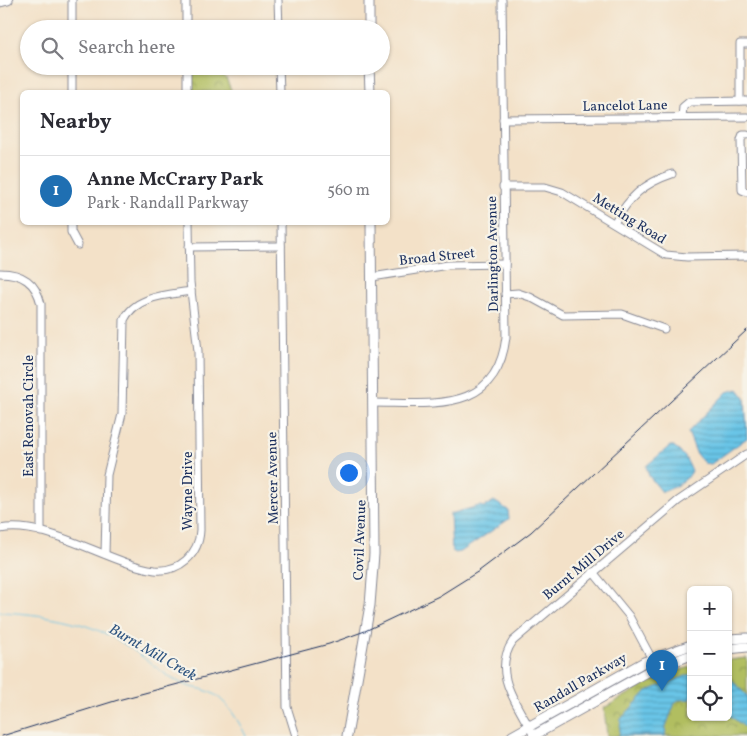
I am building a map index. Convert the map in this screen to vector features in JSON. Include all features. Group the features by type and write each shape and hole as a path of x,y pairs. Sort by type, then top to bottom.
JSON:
{"main road":[{"path":"0,2 8,0"},
{"path":"369,0 369,20"},
{"path":"369,75 370,90"},
{"name":"Covil Avenue","path":"347,736 370,605 374,567 371,225"},
{"path":"732,639 747,638"},
{"name":"Randall Parkway","path":"512,736 652,658 687,646"},
{"path":"732,649 747,647"},
{"name":"Randall Parkway","path":"533,736 657,667 687,656"}],"street":[{"path":"72,0 72,20"},
{"path":"186,0 186,20"},
{"path":"278,0 279,20"},
{"name":"Darlington Avenue","path":"373,403 442,403 457,401 480,390 501,365 504,354 505,294 502,0"},
{"path":"682,117 683,107 689,102 744,101 740,44 747,44"},
{"path":"72,75 72,90"},
{"path":"186,75 187,90"},
{"path":"279,75 280,90"},
{"name":"Lancelot Lane","path":"503,119 747,117"},
{"path":"747,135 743,135 741,140 742,190 747,192"},
{"path":"614,223 636,193 654,181 672,174"},
{"name":"Metting Road","path":"503,187 554,189 575,198 666,255 687,257 747,256"},
{"path":"71,225 71,232 78,245"},
{"name":"Wayne Drive","path":"0,529 20,528 40,532 147,569 166,570 181,564 188,558 200,538 198,351 191,291 189,225"},
{"name":"Mercer Avenue","path":"281,225 287,707 289,719 296,733 303,736"},
{"path":"189,247 281,246"},
{"name":"Broad Street","path":"372,277 448,265 505,264"},
{"name":"East Renovah Circle","path":"0,273 14,274 28,280 36,290 40,301 40,532"},
{"path":"105,554 107,475 122,414 124,320 129,311 139,302 191,291"},
{"path":"505,294 518,293 530,297 563,315 622,314 664,329"},
{"name":"Burnt Mill Drive","path":"533,736 507,685 505,664 507,650 518,636 678,502 747,454"},
{"path":"593,572 629,616 657,667"}],"green space":[{"path":"191,75 221,75 226,78 231,90 191,90"},
{"path":"747,658 747,736 607,736 604,708 662,675 687,668 687,721 732,721 732,660"}],"water":[{"path":"738,389 745,398 747,438 711,464 704,463 697,455 688,432 727,392"},
{"path":"670,446 674,446 685,457 692,471 679,484 662,492 649,476 646,466"},
{"path":"494,501 508,510 509,519 462,551 456,553 452,551 450,514 479,506 484,507"},
{"path":"687,676 687,699 678,700 675,703 666,726 665,736 619,736 621,719 647,691"},
{"path":"732,680 747,696 747,729 732,717"}],"waterway":[{"name":"Burnt Mill Creek","path":"0,612 32,614 78,623 107,634 177,681 207,691 220,698 235,716 246,736"}],"railway":[{"path":"2,736 118,700 329,644 365,631 439,596 479,571 531,532 747,330"}],"place":[{"name":"Anne McCrary Park","path":"662,691"}]}
